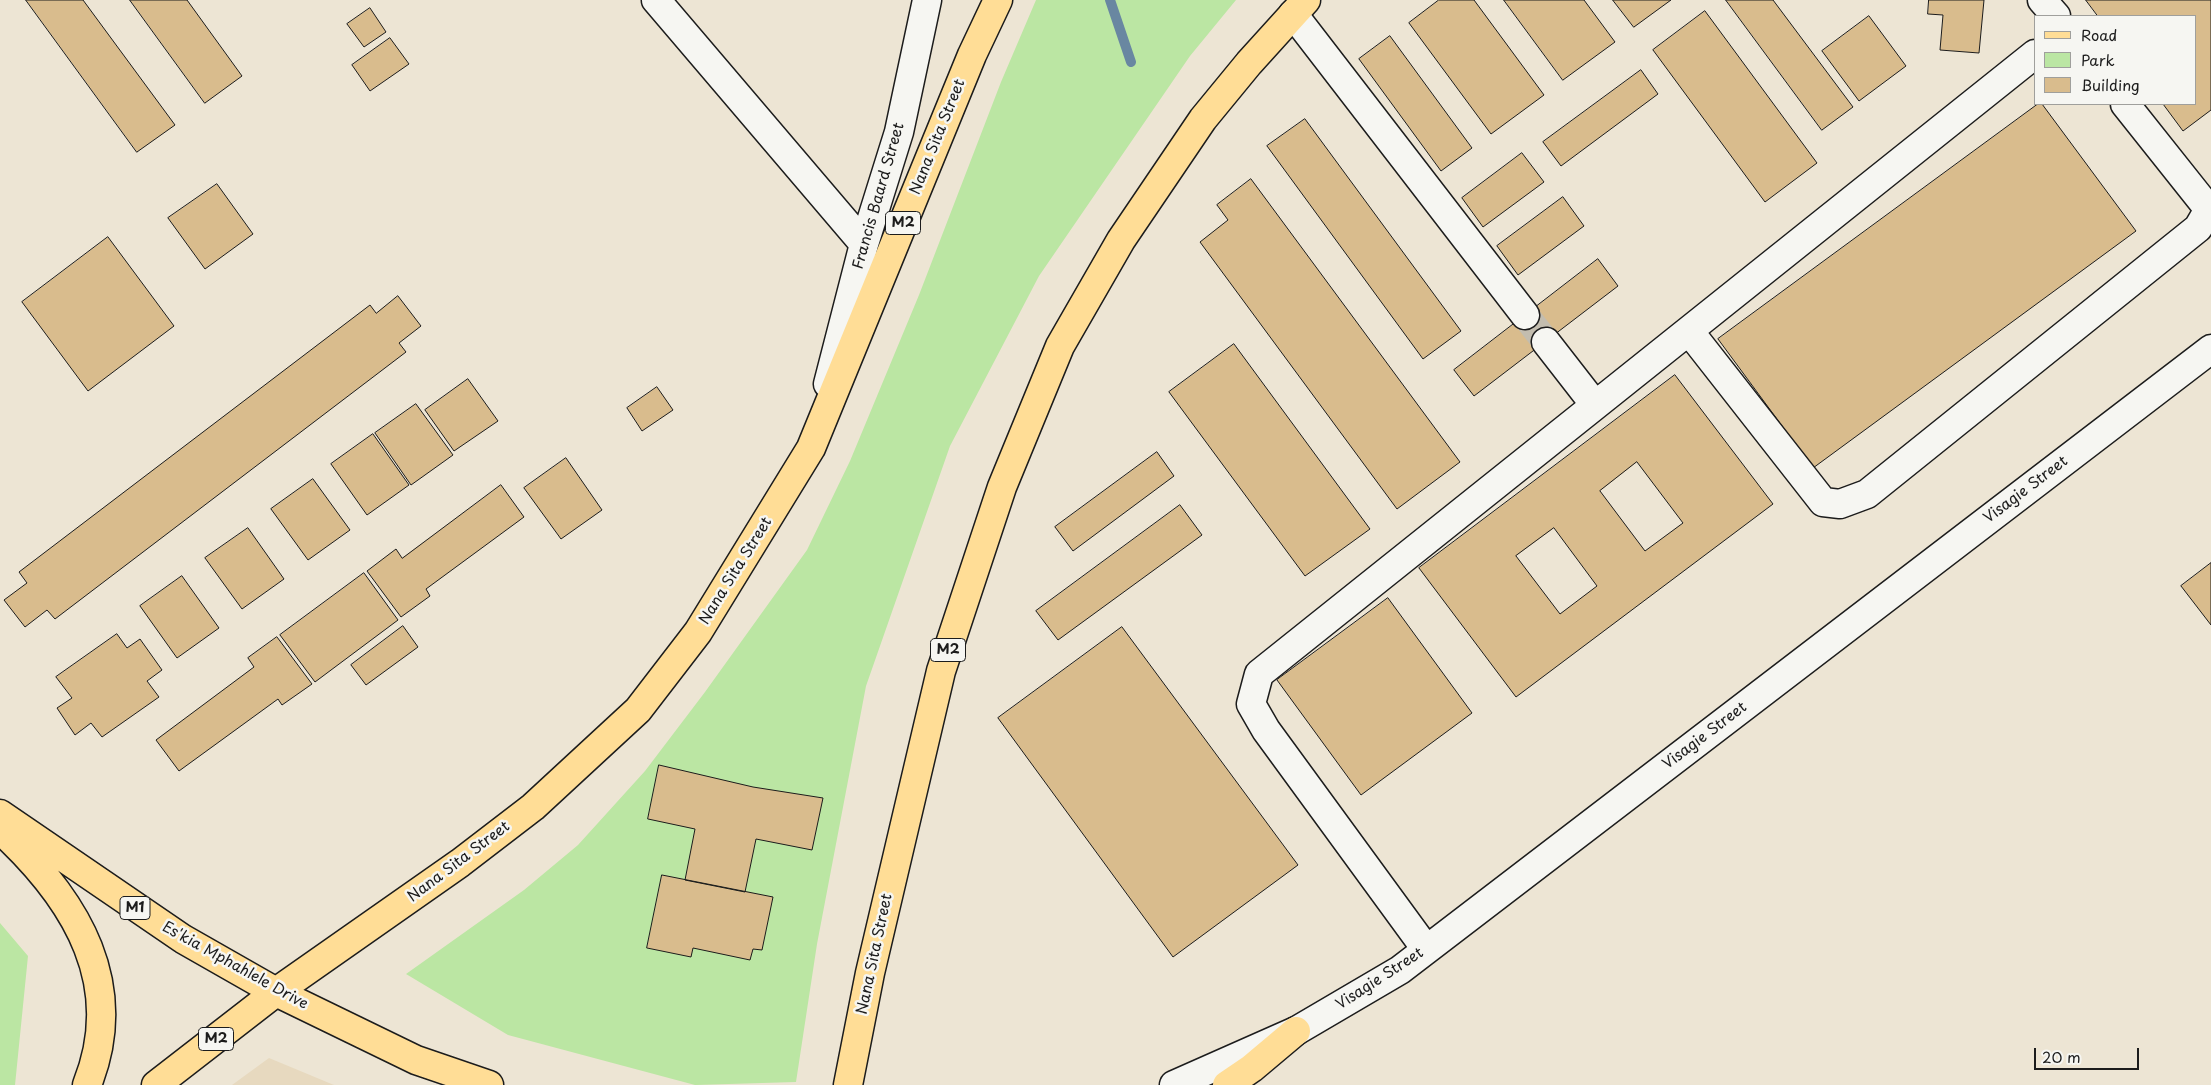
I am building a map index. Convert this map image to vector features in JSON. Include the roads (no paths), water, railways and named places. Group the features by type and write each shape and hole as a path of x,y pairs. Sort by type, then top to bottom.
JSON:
{"main road":[{"name":"Nana Sita Street","path":"276,992 482,846 533,807 638,710 698,632 811,448 972,56 998,0"},
{"name":"Nana Sita Street","path":"848,1085 870,973 941,671 1002,487 1060,346 1121,240 1203,119 1300,7"},
{"name":"Es'kia Mphahlele Drive","path":"0,814 183,939 276,992 416,1060 489,1085"},
{"path":"0,829 34,861 62,897 85,936 97,971 101,1019 94,1067 87,1085"},
{"name":"M2","path":"156,1085 276,992"},
{"path":"1228,1085 1252,1068 1296,1031"}],"street":[{"path":"656,0 864,244"},
{"name":"Francis Baard Street","path":"811,448 864,244 899,132 927,0"},
{"path":"2042,0 2055,15"},
{"path":"1300,7 1525,315"},
{"path":"1426,949 1266,730 1251,704 1258,674 2034,55"},
{"path":"1689,331 1823,502 1840,504 1867,494 2198,228 2205,216 2207,207 2126,105"},
{"path":"1546,342 1595,405"},
{"name":"Visagie Street","path":"1174,1085 1296,1031 1400,970 2211,349"}],"waterway":[{"path":"1110,0 1131,62"}],"tunnel":[{"path":"1525,315 1546,342"}]}
